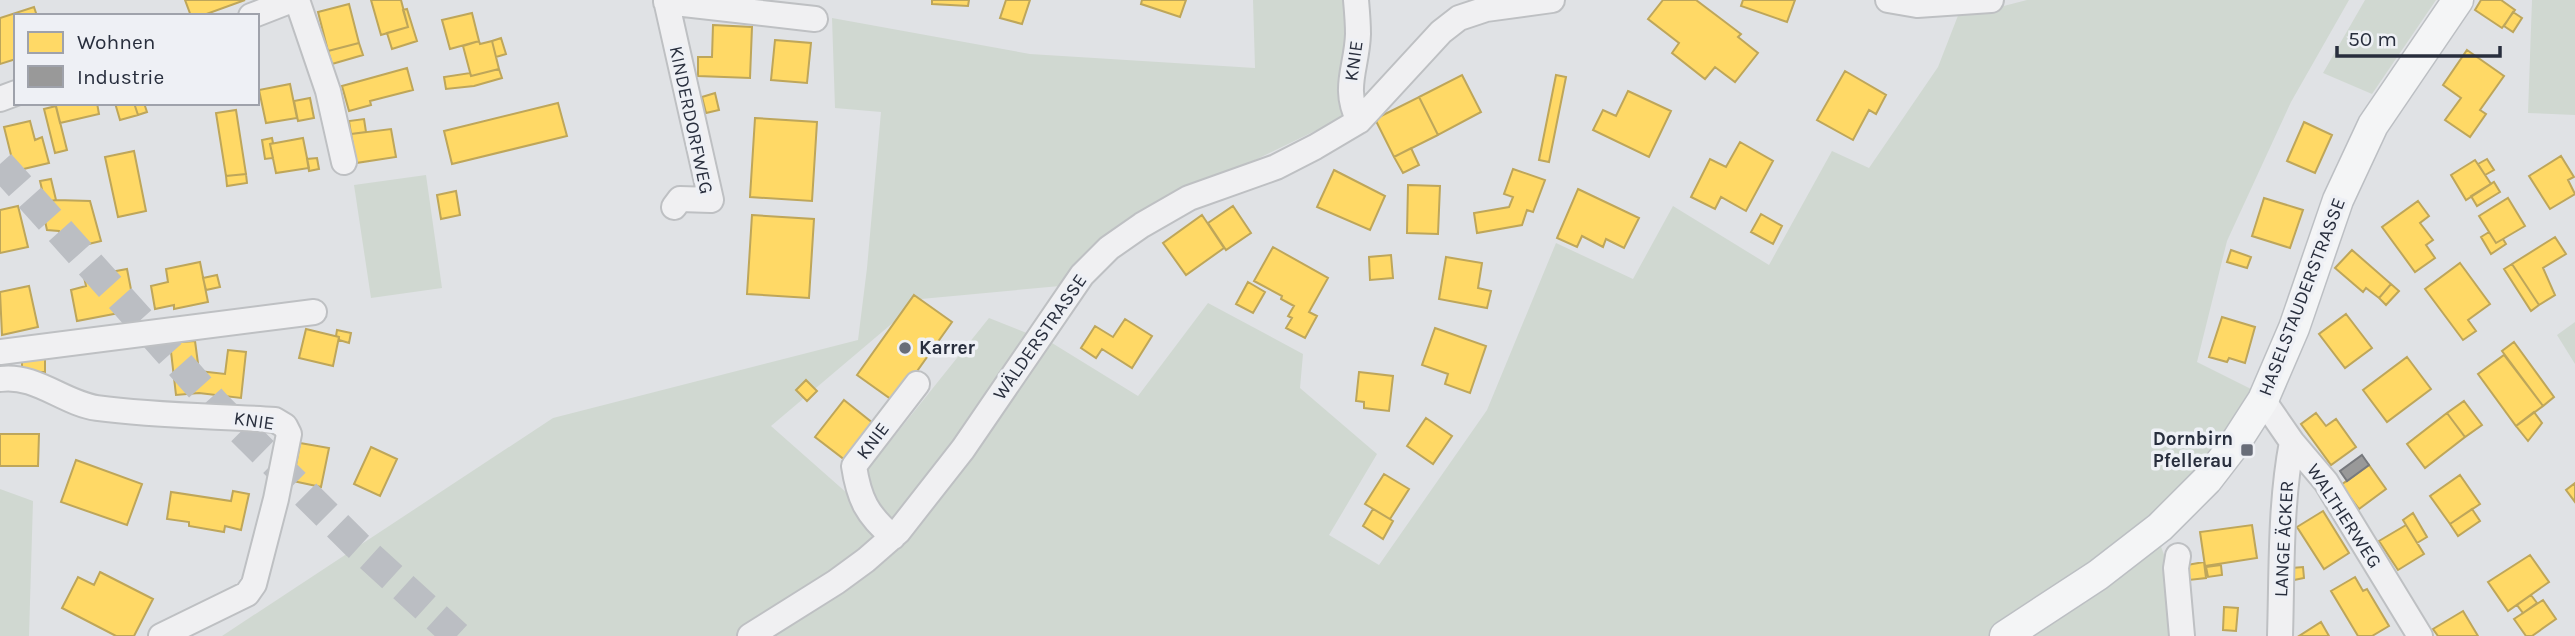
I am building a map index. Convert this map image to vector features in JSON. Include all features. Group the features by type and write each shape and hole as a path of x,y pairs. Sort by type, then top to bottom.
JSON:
{"main road":[{"name":"HASELSTAUDERSTRASSE","path":"2005,636 2098,575 2160,527 2207,480 2234,445 2263,400 2294,328 2338,200 2373,125 2458,0"}],"street":[{"path":"256,14 294,0 328,91 344,162"},
{"name":"KNIE","path":"1356,0 1358,33 1349,89 1351,106 1359,121"},
{"name":"WÄLDERSTRASSE","path":"750,636 836,582 893,537 963,449 1082,275 1109,248 1189,198 1276,167 1315,148 1359,121 1441,32 1459,18 1486,9 1552,0"},
{"path":"1888,0 1917,5 1992,0"},
{"name":"KINDERDORFWEG","path":"674,207 680,199 711,200 666,1 816,19"},
{"path":"0,352 314,312"},
{"name":"KNIE","path":"0,379 12,377 31,381 93,408 275,420 285,426 289,434 276,499 254,584 247,594 162,636"},
{"name":"KNIE","path":"893,537 874,521 857,484 854,466 917,384"},
{"name":"WALTHERWEG","path":"2263,400 2292,442 2326,482 2420,636"},
{"name":"LANGE ÄCKER","path":"2280,636 2284,514 2292,442"},
{"path":"2178,556 2176,568 2182,636"}],"shaded area":[{"path":"1253,0 1345,0 1348,64 1346,116 1121,225 1060,286 921,299 771,426 848,494 989,318 1052,343 1138,396 1208,303 1303,354 1300,388 1377,454 1329,535 1379,565 1487,410 1556,243 1633,279 1673,206 1769,265 1832,151 1869,168 1938,67 1959,13 1992,9 2027,0 2349,0 2291,102 2227,241 2197,362 2261,394 2153,525 2169,568 2175,636 222,636 553,418 858,340 881,112 835,108 832,18 1030,54 1255,68"},
{"path":"2365,0 2436,0 2372,94 2323,73"},
{"path":"2532,0 2575,0 2575,115 2528,113"},
{"path":"426,175 442,288 371,298 354,185"},
{"path":"2575,322 2575,364 2557,335"},
{"path":"0,489 33,501 29,636 0,636"}],"building: Wohnen":[{"path":"185,0 245,0 206,14 190,14"},
{"path":"371,0 401,0 408,27 381,35"},
{"path":"932,0 969,0 968,6 932,4"},
{"path":"1006,0 1030,0 1022,24 1000,18"},
{"path":"1142,0 1186,0 1180,17 1141,4"},
{"path":"1663,0 1696,0 1741,34 1738,37 1758,53 1735,82 1715,67 1705,79 1672,53 1679,43 1648,19"},
{"path":"1743,0 1795,0 1787,22 1741,6"},
{"path":"2481,0 2501,0 2515,10 2502,28 2475,10"},
{"path":"349,4 359,43 328,51 318,12"},
{"path":"34,7 36,14 14,14 14,60 0,64 0,18"},
{"path":"407,9 417,41 392,49 387,33 408,27 403,10"},
{"path":"2513,12 2522,18 2513,32 2504,26"},
{"path":"472,13 479,41 450,49 442,20"},
{"path":"713,25 752,27 750,78 698,76 698,57 712,57"},
{"path":"501,38 506,54 496,57 492,41"},
{"path":"775,40 811,43 807,83 771,80"},
{"path":"479,41 480,44 492,41 499,69 471,76 463,46"},
{"path":"359,43 363,55 332,64 328,51"},
{"path":"2467,50 2504,76 2480,110 2486,114 2470,137 2445,120 2461,98 2443,85"},
{"path":"407,68 413,90 370,101 371,105 349,111 342,86"},
{"path":"499,69 502,78 474,86 446,89 444,77 470,73 471,76"},
{"path":"1845,71 1886,95 1876,114 1869,110 1853,140 1817,120"},
{"path":"1462,75 1481,112 1438,135 1419,97"},
{"path":"1556,75 1566,77 1549,162 1539,160"},
{"path":"290,84 297,118 266,123 259,90"},
{"path":"1628,91 1671,111 1649,157 1593,130 1603,110 1616,116"},
{"path":"715,93 719,110 706,113 702,97"},
{"path":"1419,97 1438,135 1394,157 1375,119"},
{"path":"310,98 314,118 298,121 294,101"},
{"path":"558,103 567,136 452,164 444,131"},
{"path":"56,105 97,105 99,114 60,123"},
{"path":"116,105 135,105 138,115 120,120"},
{"path":"135,105 145,105 147,112 138,115"},
{"path":"56,106 67,150 55,153 44,109"},
{"path":"236,110 246,174 226,176 216,113"},
{"path":"755,118 817,122 812,201 750,197"},
{"path":"364,119 366,132 351,134 349,121"},
{"path":"30,121 35,140 42,137 49,163 15,171 4,127"},
{"path":"2304,122 2332,135 2315,173 2287,161"},
{"path":"391,129 396,157 356,163 351,134"},
{"path":"272,138 273,143 270,144 273,158 265,159 262,140"},
{"path":"303,138 309,168 276,173 270,144"},
{"path":"1740,142 1773,161 1746,211 1721,197 1715,209 1691,197 1710,159 1726,167"},
{"path":"1411,148 1419,165 1403,173 1394,157"},
{"path":"134,151 146,211 118,217 105,157"},
{"path":"2561,156 2574,177 2568,180 2575,194 2550,209 2529,176"},
{"path":"317,158 319,169 309,171 307,159"},
{"path":"2487,159 2494,170 2485,175 2478,164"},
{"path":"2475,160 2491,184 2466,200 2451,175"},
{"path":"1513,169 1545,180 1533,212 1527,210 1522,225 1477,233 1474,213 1509,207 1513,197 1504,194"},
{"path":"1334,170 1385,196 1370,230 1317,207"},
{"path":"246,174 247,183 227,186 226,176"},
{"path":"51,179 56,200 45,202 40,181"},
{"path":"2494,182 2500,192 2477,206 2471,196"},
{"path":"1408,185 1440,186 1438,234 1407,233"},
{"path":"1578,189 1639,218 1624,248 1606,239 1603,247 1582,236 1577,247 1557,238"},
{"path":"456,191 460,215 441,219 437,195"},
{"path":"2264,198 2303,210 2290,248 2252,236"},
{"path":"2508,198 2525,226 2496,243 2479,216"},
{"path":"56,200 90,201 101,241 76,247 73,234 61,237 59,231 47,230 41,203"},
{"path":"2418,201 2429,216 2420,223 2433,240 2426,245 2435,258 2415,272 2382,227"},
{"path":"18,206 28,247 0,253 0,210"},
{"path":"1233,206 1251,233 1226,250 1208,223"},
{"path":"1761,214 1782,226 1773,244 1751,232"},
{"path":"752,215 814,219 809,298 747,294"},
{"path":"1202,215 1224,248 1186,275 1163,243"},
{"path":"2489,232 2496,243 2503,239 2506,244 2491,254 2481,237"},
{"path":"2555,237 2566,254 2543,268 2555,295 2539,305 2512,264"},
{"path":"1273,247 1328,278 1309,312 1317,316 1305,338 1286,328 1292,318 1288,316 1294,306 1281,299 1282,296 1254,281"},
{"path":"2231,250 2251,257 2247,268 2227,262"},
{"path":"2352,250 2391,284 2379,298 2366,288 2363,292 2335,268"},
{"path":"1391,255 1393,278 1370,280 1369,257"},
{"path":"1446,257 1482,263 1478,288 1491,291 1487,308 1439,299"},
{"path":"200,262 208,302 174,309 174,305 155,309 151,286 168,282 166,269"},
{"path":"2460,263 2490,304 2468,320 2476,331 2463,340 2425,289"},
{"path":"2512,264 2539,305 2531,311 2504,269"},
{"path":"127,269 135,310 77,321 71,290 86,286 84,277"},
{"path":"217,275 220,287 206,290 203,278"},
{"path":"1248,282 1265,292 1253,313 1236,304"},
{"path":"2391,284 2399,291 2386,305 2379,298"},
{"path":"29,286 38,327 2,335 0,292"},
{"name":"Karrer","path":"914,295 952,322 895,402 857,375"},
{"path":"2346,314 2372,348 2345,368 2319,334"},
{"path":"2222,317 2255,327 2245,363 2229,358 2227,362 2209,357"},
{"path":"1125,319 1152,336 1132,368 1102,349 1096,358 1081,348 1095,326 1113,337"},
{"path":"1435,328 1486,346 1470,393 1445,384 1448,374 1422,365"},
{"path":"306,329 339,337 333,366 299,358"},
{"path":"337,330 351,333 349,343 339,340 336,336"},
{"path":"195,341 199,371 225,374 228,350 246,352 241,398 199,393 176,395 170,343"},
{"path":"2514,342 2554,397 2543,406 2502,351"},
{"path":"2504,355 2543,406 2516,426 2478,374"},
{"path":"45,357 45,372 22,372 22,358"},
{"path":"2407,357 2431,389 2387,422 2363,390"},
{"path":"1359,372 1393,376 1389,411 1364,408 1364,402 1356,401"},
{"path":"806,380 817,391 807,401 796,390"},
{"path":"844,400 874,424 845,460 815,437"},
{"path":"2464,401 2482,425 2465,437 2447,413"},
{"path":"2534,412 2542,423 2528,441 2516,426"},
{"path":"2316,413 2326,426 2336,419 2356,447 2331,465 2301,424"},
{"path":"2447,413 2465,437 2425,468 2407,444"},
{"path":"1426,418 1452,436 1433,464 1407,446"},
{"path":"0,434 39,434 38,466 0,466"},
{"path":"300,443 329,448 321,487 293,481"},
{"path":"371,447 397,459 380,496 354,484"},
{"path":"76,460 142,484 127,525 61,502"},
{"path":"2369,465 2386,489 2359,509 2341,485"},
{"path":"1384,474 1409,489 1390,519 1365,504"},
{"path":"2460,475 2480,504 2450,524 2430,496"},
{"path":"2575,483 2575,502 2566,490"},
{"path":"233,491 249,494 241,530 225,526 224,532 167,519 171,492 231,501"},
{"path":"1373,509 1393,521 1383,539 1363,526"},
{"path":"2472,509 2480,521 2458,536 2450,524"},
{"path":"2323,511 2349,553 2324,569 2297,527"},
{"path":"2413,513 2427,537 2417,543 2403,520"},
{"path":"2252,525 2257,558 2205,566 2200,532"},
{"path":"2406,525 2424,554 2398,570 2379,541"},
{"path":"2530,555 2549,582 2508,611 2488,582"},
{"path":"2204,562 2206,578 2189,580 2187,565"},
{"path":"2221,565 2222,575 2208,577 2206,567"},
{"path":"2303,567 2304,578 2294,580 2292,568"},
{"path":"100,572 153,599 134,636 116,636 62,608 78,577 94,585"},
{"path":"2355,577 2363,591 2367,589 2389,626 2372,636 2358,636 2331,591"},
{"path":"2531,595 2537,603 2523,613 2517,605"},
{"path":"2543,600 2556,619 2532,636 2526,636 2514,619"},
{"path":"2224,607 2238,608 2236,631 2223,630"},
{"path":"2463,611 2478,636 2438,636 2433,629"},
{"path":"2321,622 2329,636 2299,636"}],"building: Industrie":[{"path":"2362,455 2369,465 2347,481 2340,471"}],"tunnel":[{"path":"0,164 216,405 357,545 457,636"}],"place":[{"name":"Karrer","path":"905,348"},
{"name":"Dornbirn Pfellerau","path":"2247,450"}]}
